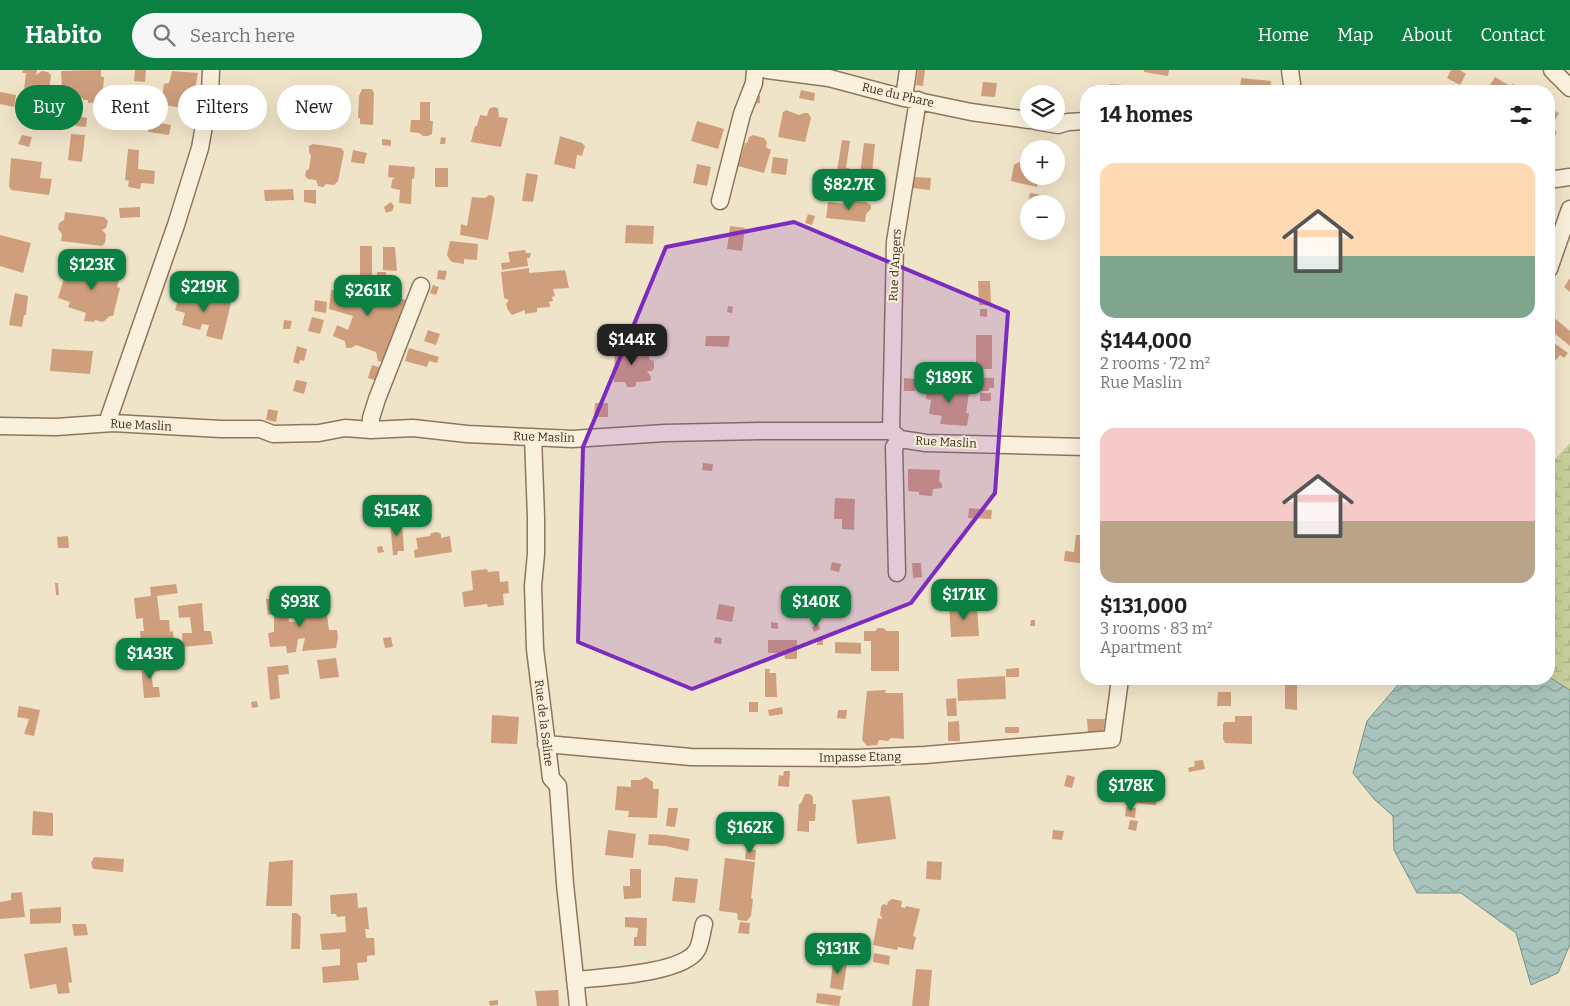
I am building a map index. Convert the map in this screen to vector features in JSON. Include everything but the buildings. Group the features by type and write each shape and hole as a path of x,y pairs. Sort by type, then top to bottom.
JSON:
{"street":[{"path":"107,423 176,225 197,157 210,92 211,70"},
{"path":"720,201 742,114 754,82 755,70"},
{"name":"Rue du Phare","path":"767,70 829,78 971,112 1020,119"},
{"name":"Rue d'Angers","path":"897,573 894,447 895,242 911,99 908,70"},
{"path":"1290,70 1293,85"},
{"path":"1552,70 1570,88"},
{"path":"1065,123 1080,121"},
{"path":"1555,179 1570,177"},
{"path":"1555,252 1570,209"},
{"path":"370,430 371,418 377,399 421,286"},
{"name":"Rue Maslin","path":"0,426 56,428 107,423 221,429 260,429 273,434 318,433 344,428 370,430 413,428 468,434 572,439 665,433 760,431 895,435 926,443 1080,447"},
{"name":"Rue de la Saline","path":"533,437 536,517 536,554 533,586 535,649 551,778 558,786 565,884 578,1006"},
{"name":"Impasse Etang","path":"546,744 566,744 691,757 856,758 925,755 1112,739 1119,685"},
{"path":"575,980 664,969 687,959 697,950 704,924"}],"highlighted area":[{"path":"794,222 1008,312 995,493 911,603 692,689 578,642 583,447 666,247"}],"green space":[{"path":"1570,443 1570,690 1555,681 1555,459"}],"water":[{"path":"1555,681 1570,690 1570,944 1558,973 1531,985 1516,933 1461,893 1417,893 1394,850 1393,816 1374,799 1353,773 1367,721 1398,685 1555,685"}]}
